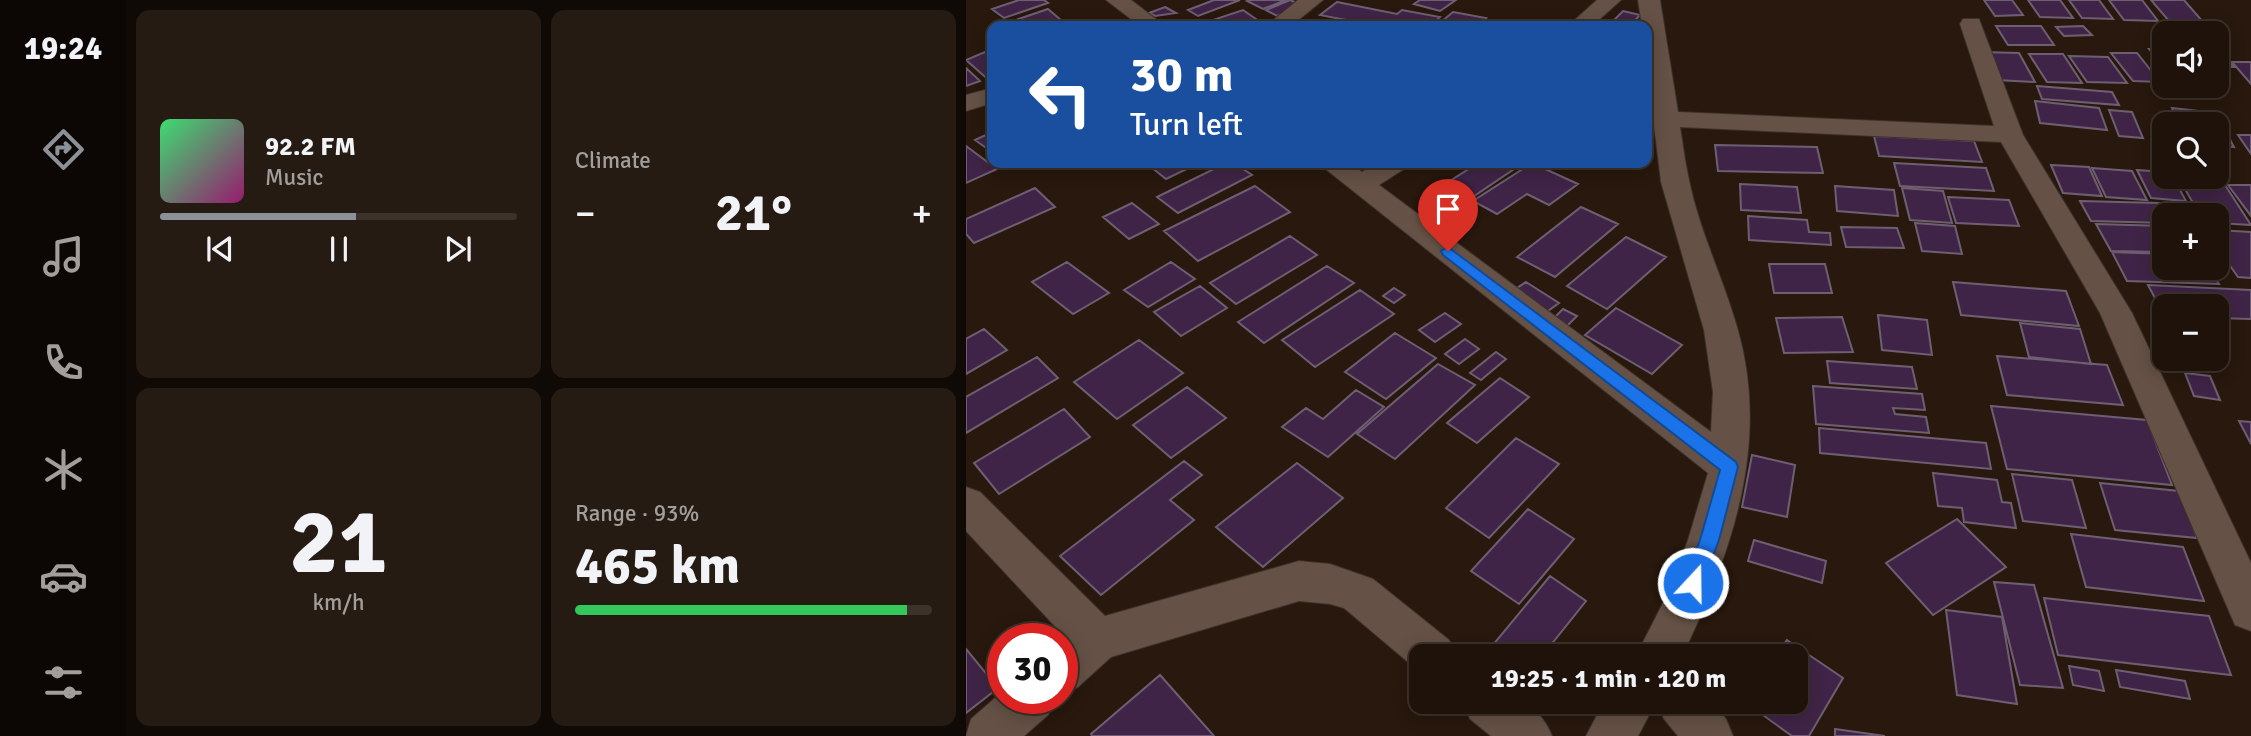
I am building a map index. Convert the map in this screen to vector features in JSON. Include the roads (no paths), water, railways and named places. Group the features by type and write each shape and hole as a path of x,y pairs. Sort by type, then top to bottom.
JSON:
{"street":[{"path":"1117,0 1147,21"},
{"path":"1284,21 1312,0"},
{"path":"1586,21 1610,0"},
{"path":"1649,0 1675,182 1721,330 1731,392 1729,467 1709,540 1685,604 1665,644"},
{"path":"1971,24 2010,135 2116,313 2251,610"},
{"path":"966,103 987,97"},
{"path":"1666,119 2010,135"},
{"path":"1339,168 1729,467"},
{"path":"1361,185 1386,168"},
{"path":"966,504 1098,640"},
{"path":"1078,657 1098,640 1299,581 1330,584 1358,593 1419,644"},
{"path":"988,736 1013,714"},
{"path":"1501,714 1528,736"},
{"path":"1610,736 1624,714"},
{"path":"1691,714 1709,736"}]}
